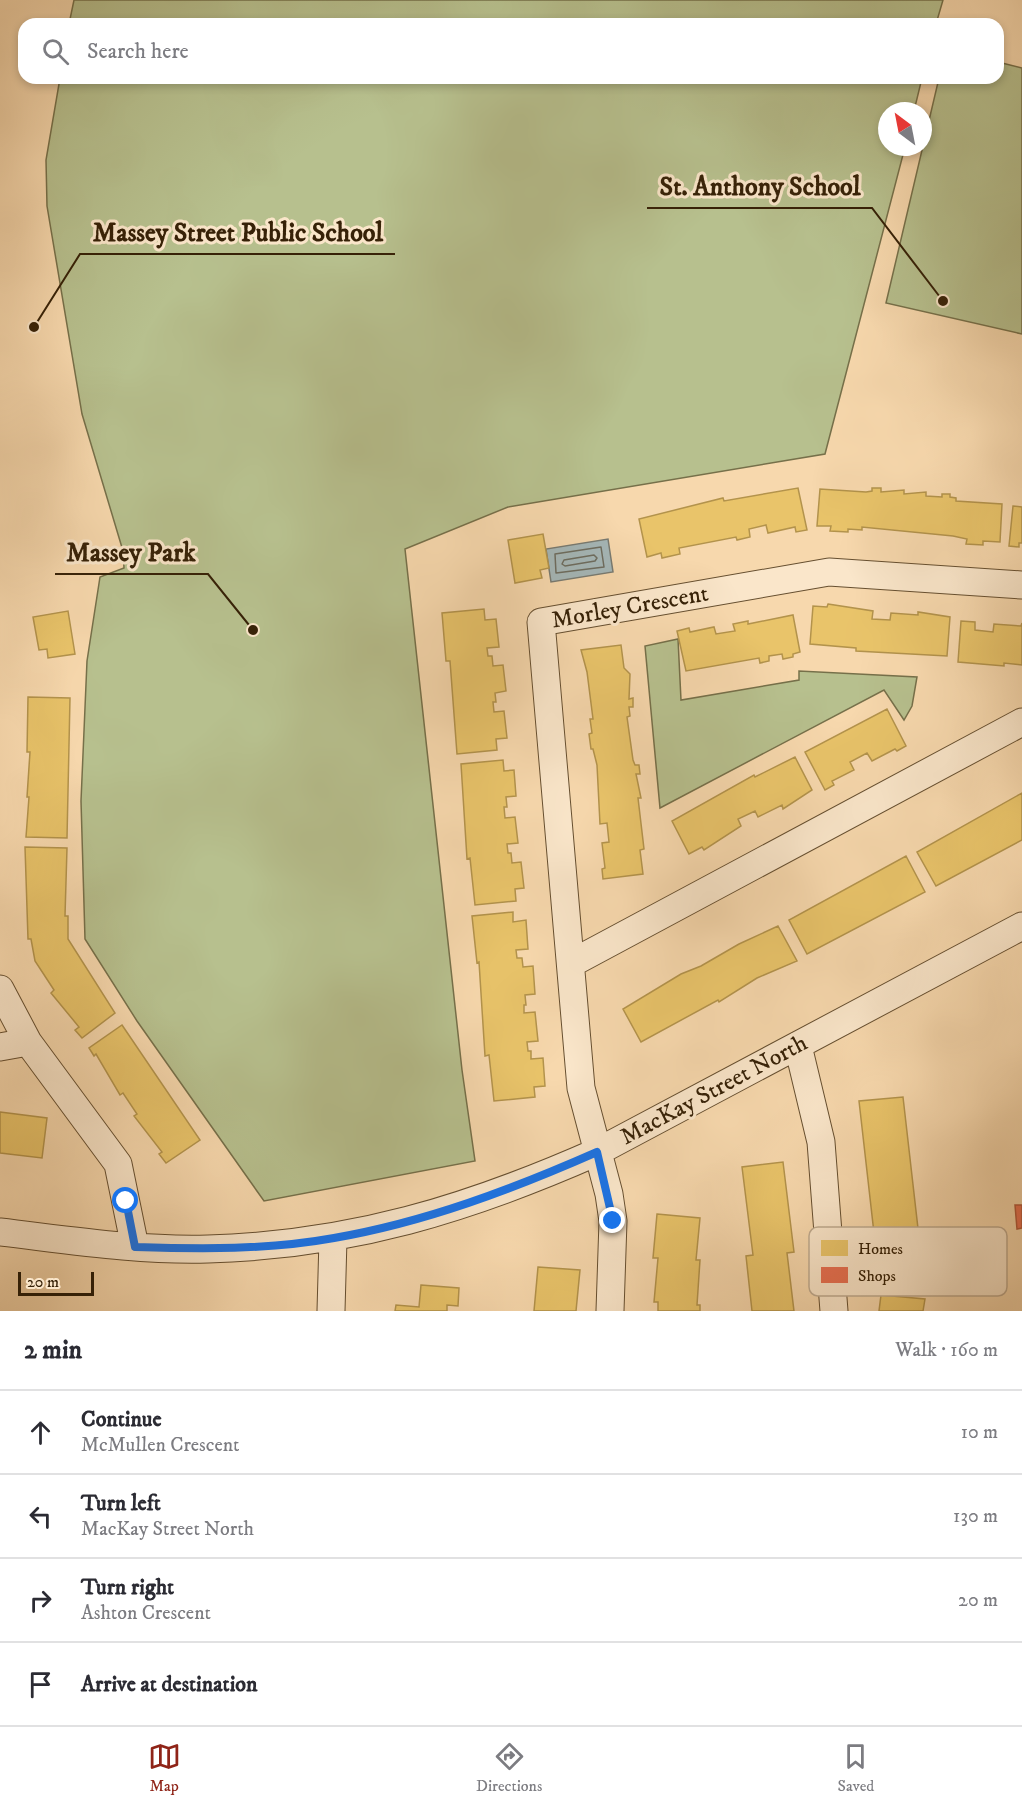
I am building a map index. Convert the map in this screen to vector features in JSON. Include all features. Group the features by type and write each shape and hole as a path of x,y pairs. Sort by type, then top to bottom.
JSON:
{"street":[{"name":"Morley Crescent","path":"610,1311 613,1221 581,1088 541,622 830,572 1022,585"},
{"path":"572,963 1022,722"},
{"name":"MacKay Street North","path":"0,1232 135,1247 206,1249 333,1239 454,1208 525,1184 597,1152 1022,926"},
{"path":"0,989 28,1042 118,1164 135,1247"},
{"path":"0,1047 28,1042"},
{"path":"798,1046 821,1142 828,1227"},
{"path":"331,1311 333,1239"},
{"path":"833,1296 834,1311"}],"green space":[{"path":"74,0 943,0 938,18 70,18"},
{"path":"1004,64 1022,68 1022,334 886,303 921,156 932,156 932,108 938,84 1004,84"},
{"path":"59,84 921,84 916,102 878,102 878,156 903,156 825,454 508,507 405,549 462,1070 475,1161 264,1201 137,1021 85,939 81,801 87,661 100,577 124,568 123,551 82,414 47,206 46,160"},
{"path":"678,639 681,700 799,680 799,671 917,677 912,706 904,720 884,690 660,808 645,646"}],"water":[{"path":"608,539 613,572 551,582 546,549"}],"building: Homes":[{"path":"798,488 807,530 796,532 795,527 768,533 766,525 749,529 750,537 737,540 736,537 679,548 680,554 662,558 661,553 647,557 639,519 723,498 724,501"},
{"path":"872,488 881,488 881,492 904,490 904,494 926,492 926,496 942,497 942,494 950,494 950,497 956,498 956,501 1002,504 1000,542 983,541 983,545 966,544 967,539 953,536 862,527 862,530 848,529 848,532 830,531 831,526 817,526 820,489 866,492 872,491"},
{"path":"1013,506 1022,507 1022,543 1019,543 1019,547 1009,546"},
{"path":"543,534 549,568 540,570 542,578 515,583 508,540"},
{"path":"828,604 873,611 872,619 890,620 891,613 918,615 918,612 950,617 947,656 856,651 856,648 810,644 813,606 827,607"},
{"path":"484,609 485,620 496,619 499,647 487,648 488,656 492,656 493,666 503,665 506,691 495,693 496,702 493,702 494,712 504,711 507,738 496,739 497,750 457,754 450,661 446,661 442,613"},
{"path":"68,611 75,654 48,658 47,649 39,650 33,617"},
{"path":"793,615 800,652 793,654 793,657 783,659 782,654 769,656 769,661 760,663 759,658 686,671 677,631 689,628 690,632 714,627 716,634 735,631 733,624 748,621 748,624"},
{"path":"961,621 975,622 975,630 993,632 994,624 1021,626 1022,623 1022,665 1004,663 1004,666 958,662"},
{"path":"621,645 624,668 630,674 629,699 633,698 633,707 629,707 630,716 627,717 633,760 635,765 639,765 640,774 636,774 641,798 638,798 644,849 640,850 643,874 603,879 602,869 605,868 602,843 609,842 607,823 600,824 597,765 593,749 591,749 589,734 592,733 590,719 593,719 587,672 581,650"},
{"path":"28,697 70,698 67,838 26,837 30,752 27,752"},
{"path":"887,709 906,746 872,761 867,753 850,762 854,770 832,781 834,785 825,790 805,752"},
{"path":"795,757 812,790 783,809 782,805 758,817 755,811 738,819 741,826 704,850 702,847 689,854 672,821 754,775 755,777"},
{"path":"503,760 504,771 514,770 516,796 506,797 507,807 504,807 505,818 515,817 518,843 507,844 508,853 511,853 512,863 521,862 524,888 515,889 516,901 475,905 470,858 467,859 461,764"},
{"path":"1022,793 1022,840 936,886 917,852"},
{"path":"25,847 67,848 65,916 68,916 68,939 115,1013 82,1038 75,1030 79,1027 51,993 54,990 35,961 31,939 28,939"},
{"path":"906,856 925,892 807,954 789,920"},
{"path":"513,912 513,922 526,920 528,949 516,950 517,958 522,958 523,967 533,966 535,994 525,995 524,1013 535,1012 538,1041 527,1042 528,1051 531,1051 531,1059 543,1058 545,1086 534,1087 535,1097 494,1101 489,1055 485,1056 479,962 477,963 472,916"},
{"path":"778,926 797,961 757,978 719,1002 718,1000 641,1042 623,1009 681,974"},
{"path":"122,1025 200,1140 166,1163 159,1154 162,1152 134,1116 137,1114 123,1093 120,1095 96,1054 94,1056 89,1048"},
{"path":"903,1097 918,1227 873,1227 859,1101"},
{"path":"0,1112 47,1118 42,1158 0,1153"},
{"path":"783,1162 794,1252 787,1253 794,1311 752,1311 746,1256 753,1255 742,1167"},
{"path":"657,1214 700,1218 696,1260 700,1260 697,1305 700,1305 700,1311 658,1311 658,1302 654,1302 658,1258 653,1258"},
{"path":"538,1267 580,1270 576,1311 534,1311"},
{"path":"421,1285 459,1288 458,1306 447,1305 447,1311 395,1311 396,1305 419,1307"},
{"path":"881,1296 925,1299 923,1311 879,1311"}],"building: Shops":[{"path":"1015,1205 1022,1205 1022,1228 1017,1229"}],"place":[{"name":"St. Anthony School","path":"943,301"},
{"name":"Massey Street Public School","path":"34,327"},
{"name":"Massey Park","path":"253,630"}],"route":[{"path":"126,1201 135,1247 206,1249 333,1239 393,1226 454,1208 525,1184 597,1152 609,1194 613,1221"}]}
